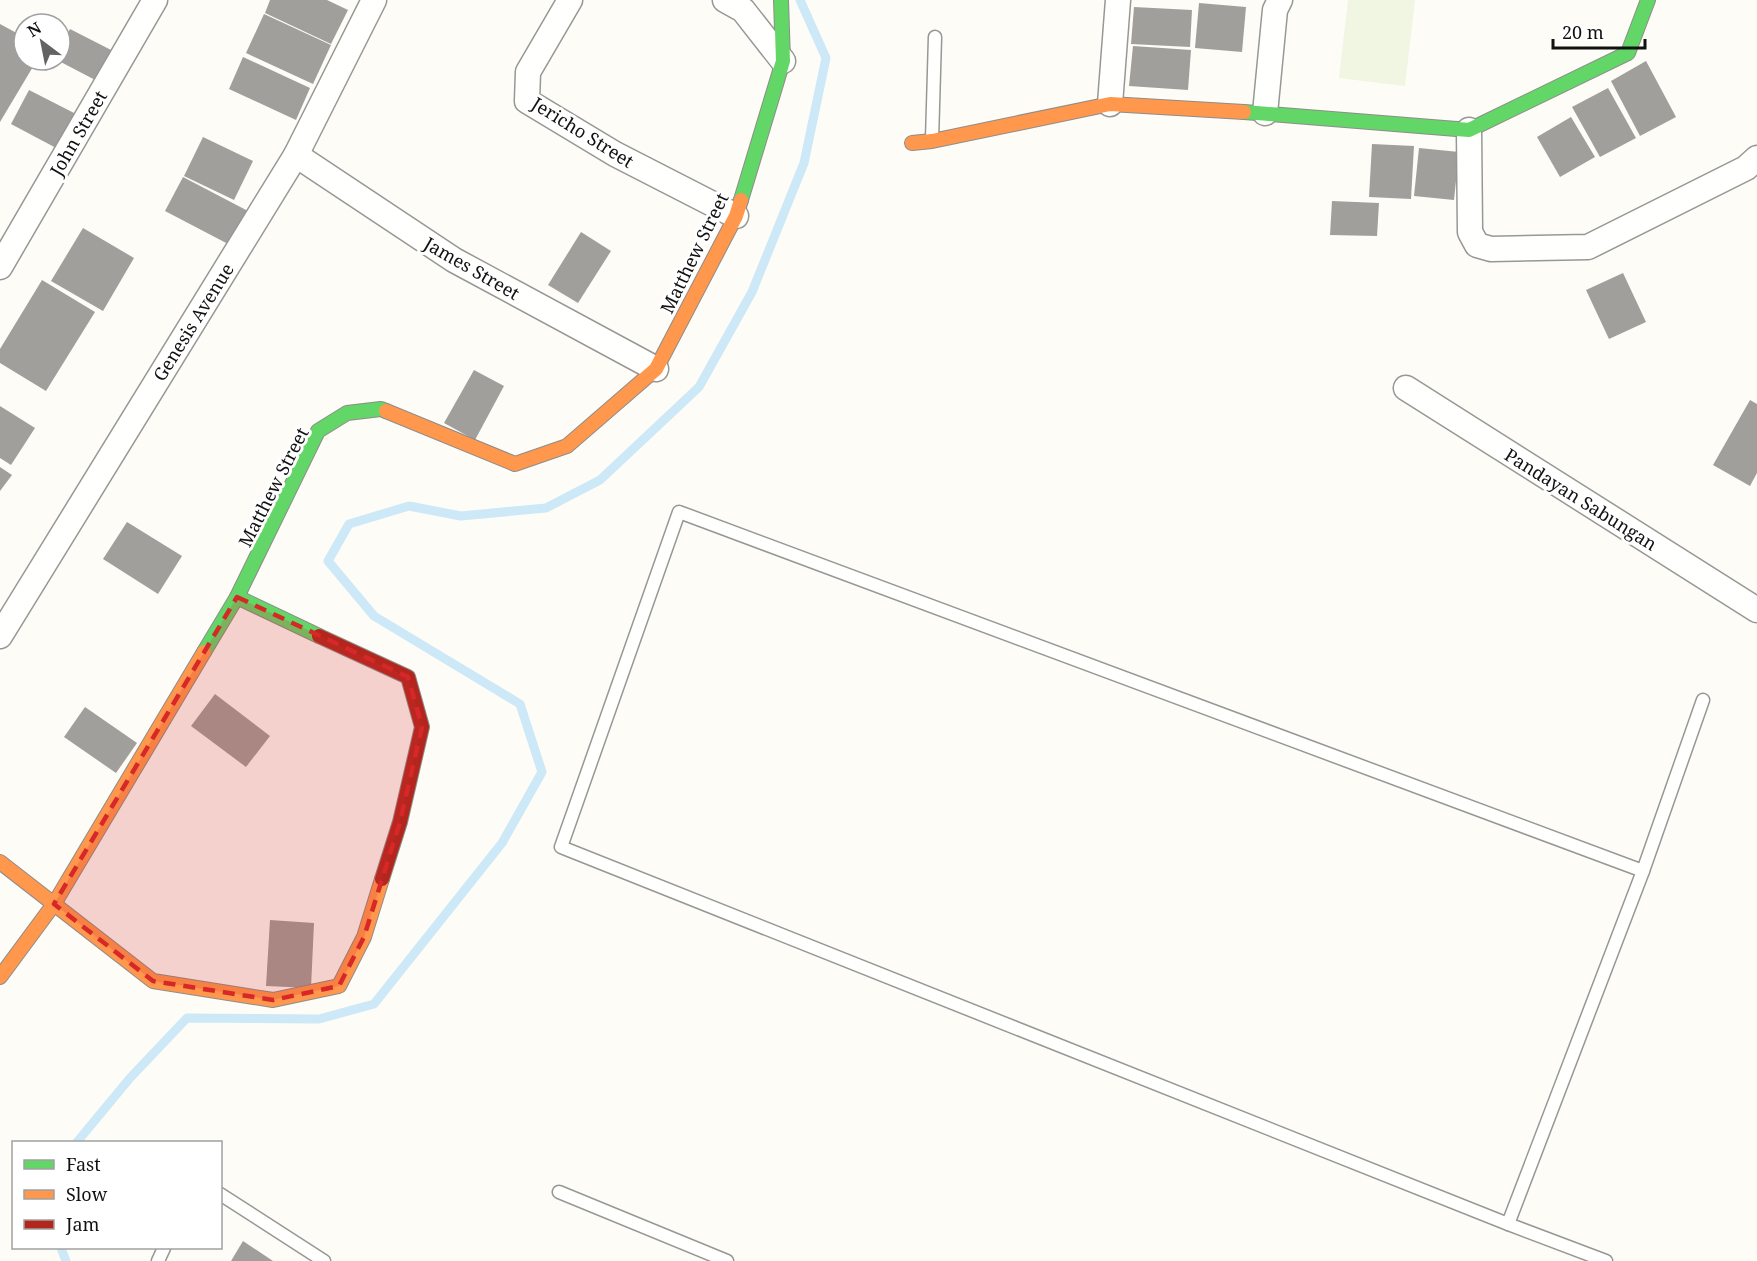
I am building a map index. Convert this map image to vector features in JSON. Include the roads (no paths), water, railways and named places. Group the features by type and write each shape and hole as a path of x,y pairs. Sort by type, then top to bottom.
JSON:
{"street":[{"name":"John Street","path":"0,267 155,0"},
{"name":"Genesis Avenue","path":"0,636 296,154 374,0"},
{"name":"Jericho Street","path":"570,0 528,72 527,101 615,154 736,216"},
{"path":"725,0 743,10 783,61"},
{"name":"Matthew Street","path":"0,977 54,904 237,597 318,431 347,413 381,409 515,464 567,446 656,369 736,216 783,61 781,0"},
{"path":"1110,104 1118,0"},
{"path":"1265,113 1275,10 1280,0"},
{"path":"912,143 932,141 1110,104 1265,113 1469,130 1628,53 1648,0"},
{"path":"1469,130 1470,232 1477,245 1491,249 1588,247 1746,168 1757,158"},
{"name":"James Street","path":"296,154 454,260 656,369"},
{"name":"Pandayan Sabungan","path":"1406,388 1757,610"},
{"path":"0,862 153,981 273,1000 339,986 364,937 400,822 422,727 408,677 237,597"}],"lane":[{"path":"932,141 935,37"},
{"path":"1606,1261 561,847 679,512 1643,871"},
{"path":"1508,1224 1643,871 1703,699"},
{"path":"559,1192 727,1261"},
{"path":"222,1195 324,1261"}],"waterway":[{"path":"78,1141 130,1078 187,1018 319,1019 374,1004 502,843 542,772 520,704 374,616 328,561 349,524 409,506 461,516 546,508 600,480 699,387 752,292 804,163 826,58 800,0"},
{"path":"61,1249 66,1261"}]}
